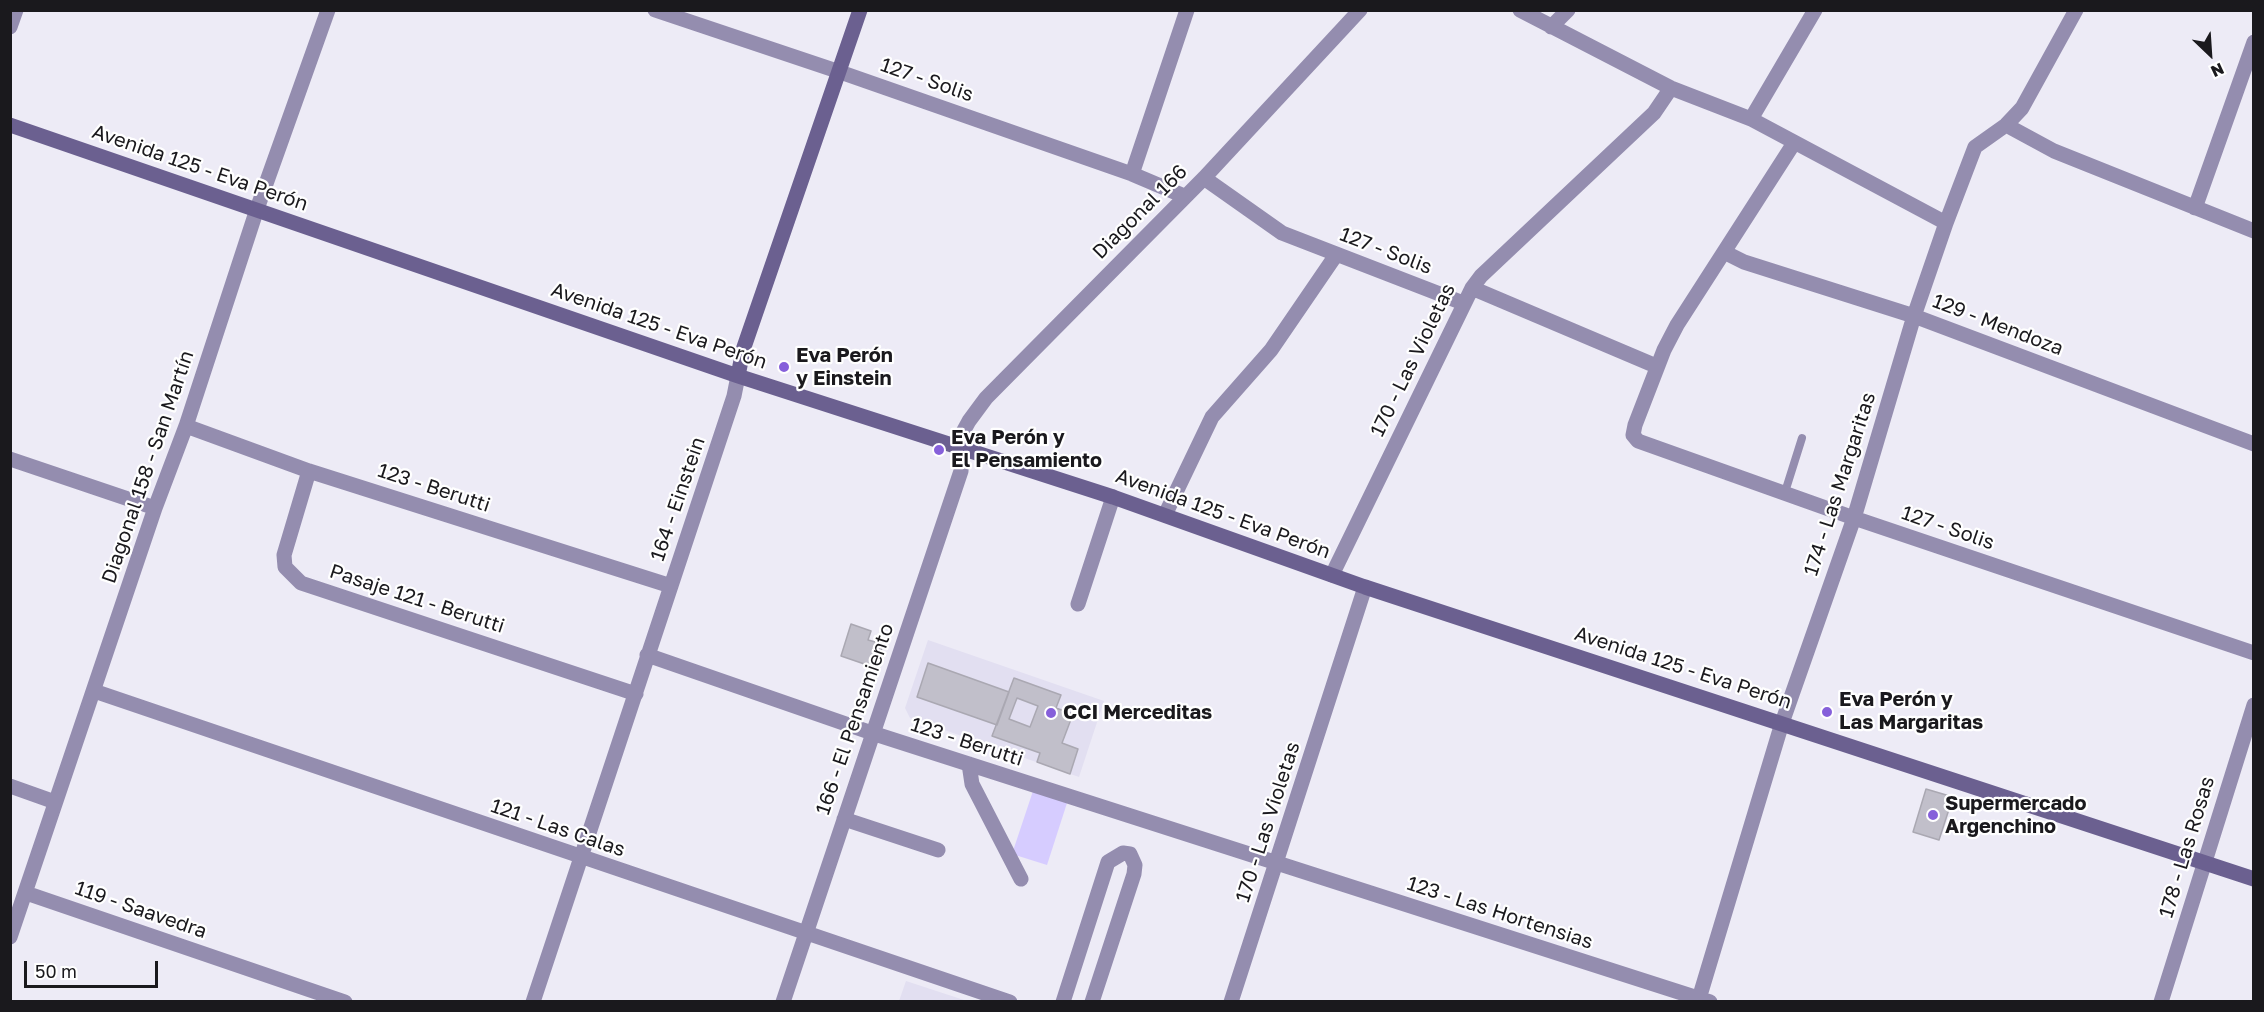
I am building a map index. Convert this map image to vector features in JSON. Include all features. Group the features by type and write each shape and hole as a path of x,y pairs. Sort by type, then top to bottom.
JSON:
{"street":[{"path":"10,27 16,10"},
{"name":"Diagonal 158 - San Martín","path":"10,937 155,508 186,426 257,209 328,10"},
{"name":"127 - Solis","path":"655,10 1132,174 1184,196"},
{"name":"164 - Einstein","path":"533,1002 734,396 743,350 860,10"},
{"path":"1132,174 1187,10"},
{"name":"Diagonal 166","path":"961,448 963,432 986,398 1204,178 1360,10"},
{"path":"1520,10 1671,88 1751,119 1946,223"},
{"path":"1551,27 1568,10"},
{"path":"1751,119 1815,10"},
{"name":"174 - Las Margaritas","path":"1702,1000 1782,723 1854,518 1914,316 1946,223 1975,147 2006,125 2022,108 2076,11"},
{"path":"2195,208 2253,42"},
{"name":"170 - Las Violetas","path":"1332,575 1472,288 1481,276 1654,113 1671,88"},
{"name":"Avenida 125 - Eva Perón","path":"10,125 738,376 1113,497 1365,587 2253,879"},
{"path":"2006,125 2054,152 2253,231"},
{"path":"1472,288 1656,366 1677,325 1794,143"},
{"name":"127 - Solis","path":"1204,178 1282,233 1463,303"},
{"name":"129 - Mendoza","path":"1725,253 1744,262 1914,316 2253,444"},
{"path":"1165,515 1212,417 1271,350 1336,255"},
{"name":"127 - Solis","path":"1656,366 1633,435 1645,446 2253,653"},
{"name":"123 - Berutti","path":"186,426 309,471 671,586"},
{"name":"166 - El Pensamiento","path":"783,1002 961,471 961,448"},
{"path":"10,459 155,508"},
{"name":"Pasaje 121 - Berutti","path":"309,471 284,555 285,567 291,576 301,583 636,694"},
{"path":"1078,604 1113,497"},
{"name":"170 - Las Violetas","path":"1231,1002 1365,587"},
{"name":"123 - Berutti","path":"647,655 872,733 1277,864"},
{"name":"121 - Las Calas","path":"94,691 580,858 1010,1002"},
{"name":"178 - Las Rosas","path":"2162,1002 2253,705"},
{"path":"969,764 972,784 1021,879"},
{"path":"10,786 55,802"},
{"path":"844,819 938,850"},
{"path":"1063,1002 1108,862 1123,853 1130,854 1134,859 1134,874 1092,1002"},
{"name":"123 - Las Hortensias","path":"1277,864 1702,1000"},
{"name":"119 - Saavedra","path":"26,893 345,1002"}],"lane":[{"path":"1785,492 1802,438"}],"shaded area":[{"path":"928,640 1104,701 1079,777 910,718 905,708"},
{"path":"1033,791 1067,803 1047,865 1012,854"},
{"path":"906,981 967,1001 899,1001"}],"building":[{"path":"851,624 871,631 868,640 883,644 876,668 841,656"},
{"path":"928,663 1009,692 997,725 917,697"},
{"path":"1014,678 1061,695 1056,708 1073,714 1062,743 1078,749 1070,774 1037,762 1040,753 992,736","holes":["1017,698 1038,706 1030,727 1009,719"]},
{"name":"Supermercado Argenchino","path":"1926,789 1953,797 1939,840 1913,832"}],"place":[{"name":"Eva Perón y Einstein","path":"784,367"},
{"name":"Eva Perón y El Pensamiento","path":"939,450"},
{"name":"Eva Perón y Las Margaritas","path":"1827,712"},
{"name":"CCI Merceditas","path":"1051,713"},
{"name":"Supermercado Argenchino","path":"1933,815"}]}
